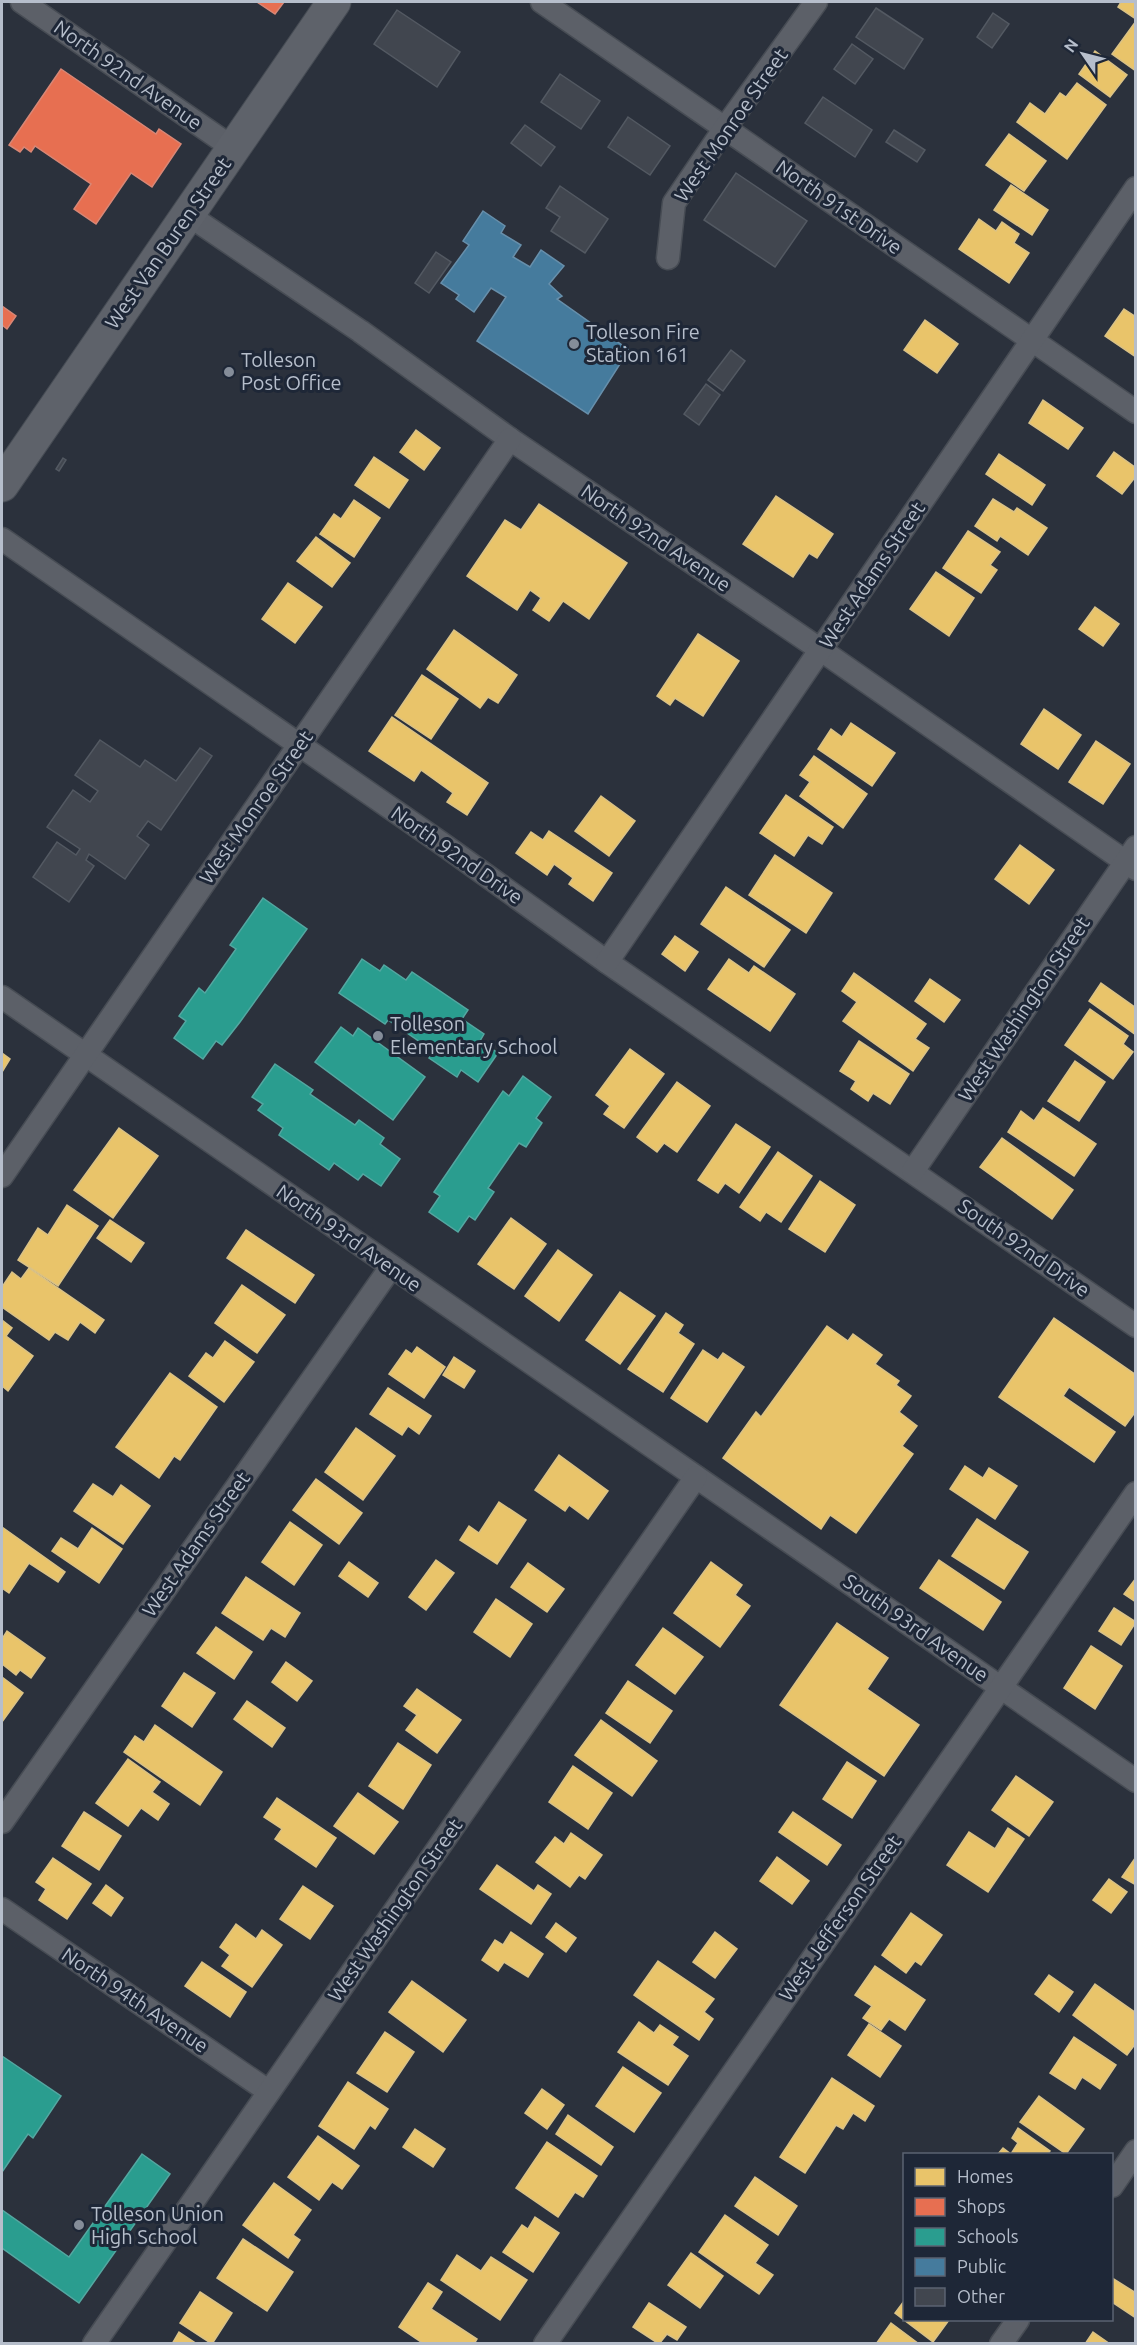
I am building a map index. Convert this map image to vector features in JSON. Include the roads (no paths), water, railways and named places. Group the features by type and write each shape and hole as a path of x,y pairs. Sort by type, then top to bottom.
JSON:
{"main road":[{"name":"West Van Buren Street","path":"2,485 334,2"}],"street":[{"name":"North 92nd Avenue","path":"22,2 233,148"},
{"name":"North 91st Drive","path":"542,2 1136,412"},
{"name":"West Monroe Street","path":"668,258 674,203 816,2"},
{"name":"West Adams Street","path":"608,962 1136,188"},
{"name":"North 92nd Avenue","path":"187,214 360,331 510,439 1132,860"},
{"name":"West Monroe Street","path":"2,1176 510,439"},
{"name":"North 92nd Drive","path":"2,539 454,851 608,962 913,1171"},
{"name":"West Washington Street","path":"913,1171 1132,860"},
{"name":"North 93rd Avenue","path":"2,997 696,1477"},
{"name":"South 92nd Drive","path":"913,1171 1136,1326"},
{"name":"West Adams Street","path":"2,1822 391,1267"},
{"name":"West Washington Street","path":"94,2343 696,1477"},
{"name":"South 93rd Avenue","path":"696,1477 1136,1781"},
{"name":"West Jefferson Street","path":"545,2343 1136,1493"},
{"name":"North 94th Avenue","path":"2,1909 268,2091"},
{"path":"1113,2185 1136,2151"},
{"path":"1001,2343 1017,2321"}],"place":[{"name":"Tolleson Fire Station 161","path":"574,344"},
{"name":"Tolleson Post Office","path":"229,372"},
{"name":"Tolleson Elementary School","path":"378,1036"},
{"name":"Tolleson Union High School","path":"79,2225"}]}
